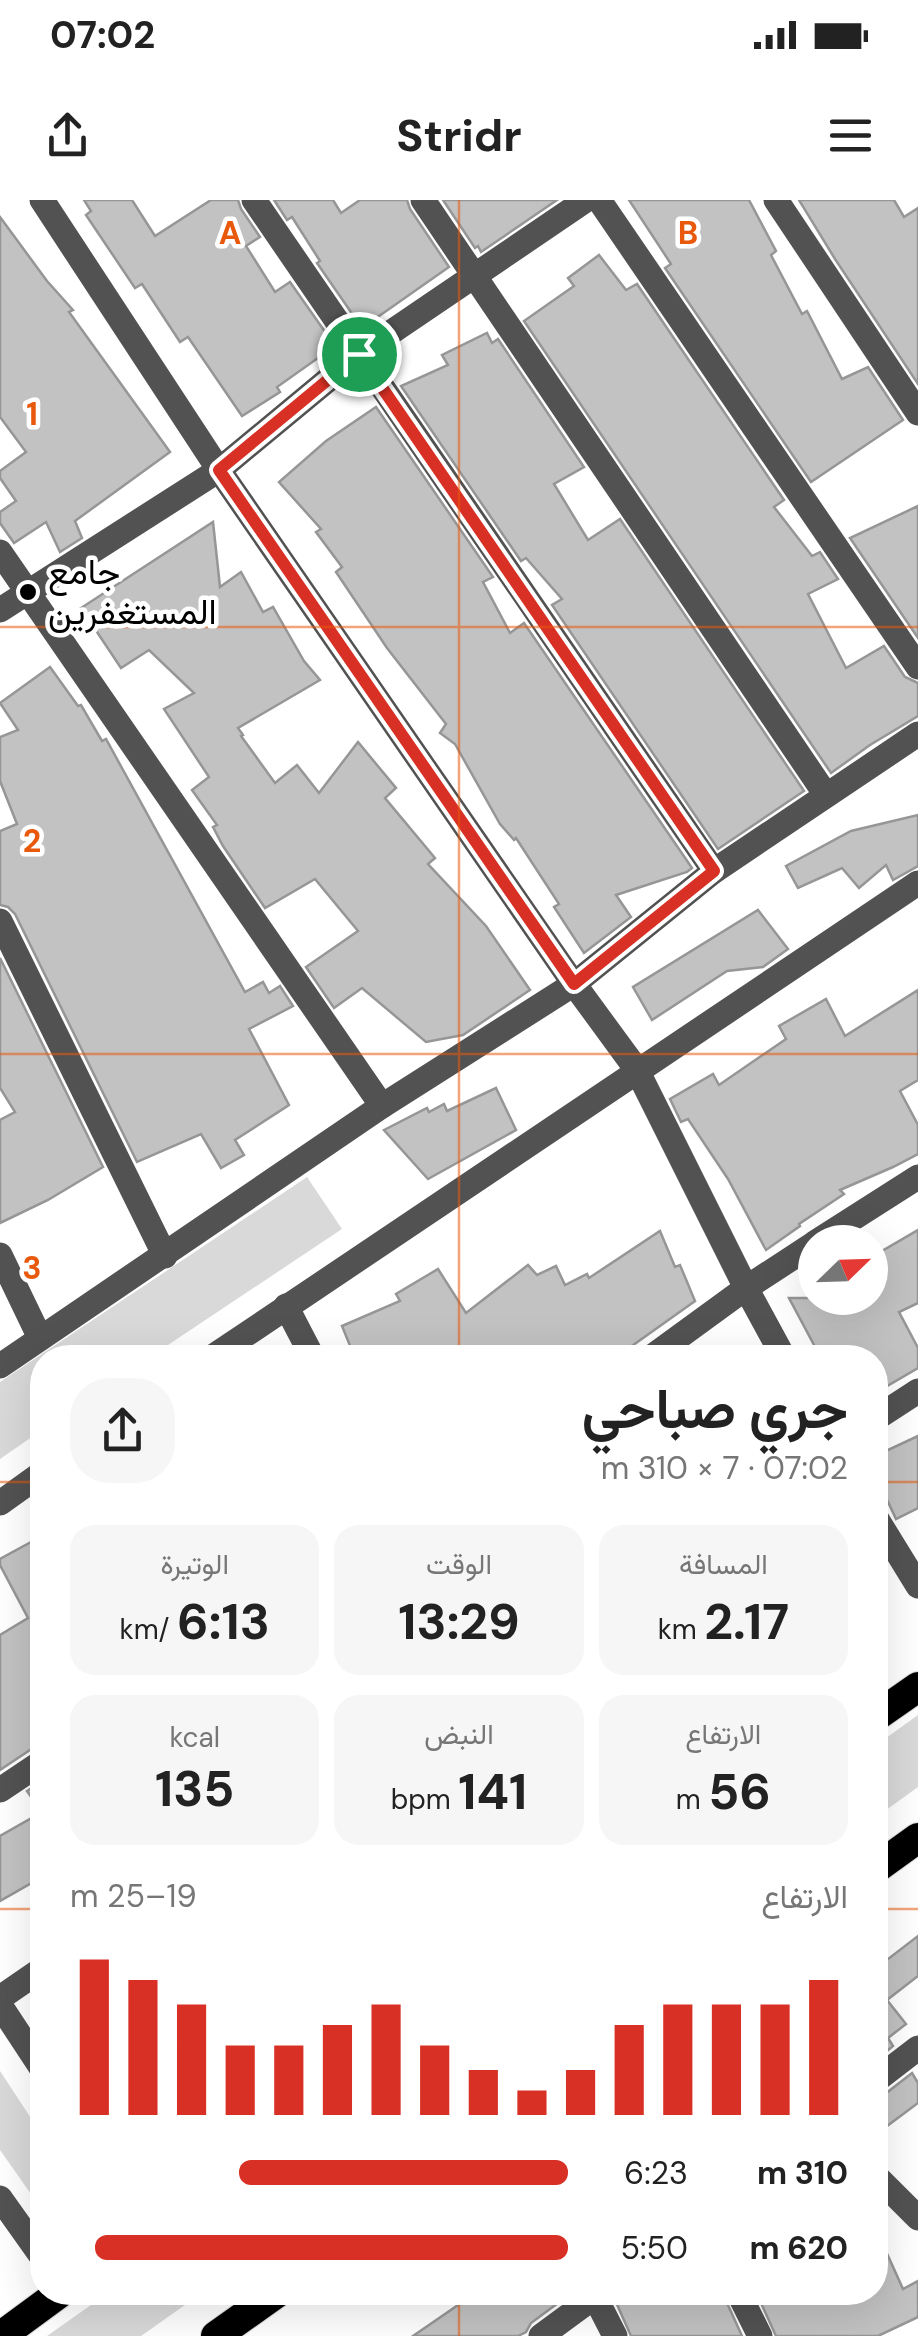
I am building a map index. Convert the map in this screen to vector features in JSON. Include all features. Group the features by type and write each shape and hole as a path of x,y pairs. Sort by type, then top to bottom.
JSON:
{"highway":[{"path":"888,1708 918,1687"},
{"path":"888,1860 918,1838"},
{"path":"1,2336 43,2305"},
{"path":"216,2336 260,2305"}],"street":[{"path":"42,200 219,470 574,984 638,1070 777,1345"},
{"path":"254,200 714,871"},
{"path":"423,200 826,796"},
{"path":"0,610 219,470 359,354 586,200"},
{"path":"599,200 918,666"},
{"path":"776,200 918,413"},
{"path":"0,552 382,1106"},
{"path":"0,1366 382,1106 574,984 714,871 918,734"},
{"path":"230,1345 918,883"},
{"path":"0,921 164,1256"},
{"path":"843,1225 918,1176"},
{"path":"0,1255 40,1338"},
{"path":"668,1345 798,1255"},
{"path":"286,1306 306,1345"},
{"path":"888,1411 918,1391"},
{"path":"0,1503 30,1482"},
{"path":"888,1537 918,1586"},
{"path":"0,1790 30,1770"},
{"path":"30,1978 0,2001 30,2049"},
{"path":"888,2071 918,2048"},
{"path":"888,2188 918,2218"},
{"path":"0,2198 30,2240"},
{"path":"541,2336 584,2305"},
{"path":"602,2305 614,2336"},
{"path":"744,2305 760,2336"}],"shaded area":[{"path":"307,1177 342,1229 168,1345 55,1345"},
{"path":"30,1362 30,1438 0,1459 0,1382"},
{"path":"918,1715 918,1787 888,1809 888,1737"},
{"path":"0,2071 30,2117 30,2193 0,2150"},
{"path":"91,2305 185,2305 141,2336 47,2336"}],"building":[{"path":"84,200 132,200 155,236 211,200 238,200 260,237 246,246 275,292 290,282 335,346 277,387 280,392 242,416 188,337 180,342 142,284 135,288 86,215 91,211"},
{"path":"274,200 333,200 341,213 360,200 407,200 449,267 362,328 317,263 320,261 292,217 287,220"},
{"path":"443,200 557,200 481,252"},
{"path":"629,200 749,200 776,251 771,255 802,314 807,311 842,379 868,367 903,420 811,482 665,268 671,264"},
{"path":"799,200 894,200 904,217 918,208 918,384 835,259"},
{"path":"0,217 73,310 69,312 170,452 75,521 82,538 60,552 46,522 14,543 0,523 0,512 16,501 0,478 0,471 26,452 0,417"},
{"path":"599,255 626,290 637,284 784,500 774,507 812,556 820,552 838,579 808,594 846,668 884,646 905,677 918,683 918,716 831,773 524,321 574,286 568,278"},
{"path":"487,333 492,343 498,339 584,467 554,484 588,540 620,519 804,791 718,849 552,605 562,599 526,558 521,561 401,386 448,365 442,355"},
{"path":"376,407 493,577 483,582 510,633 524,623 692,868 616,895 631,917 584,953 554,907 559,904 516,838 500,824 455,744 440,733 446,724 387,648 336,572 342,567 316,532 321,529 279,482 326,441"},
{"path":"918,506 918,638 850,538"},
{"path":"213,522 220,587 241,572 263,612 273,607 304,661 320,680 238,728 241,736 275,783 297,765 319,793 358,742 396,788 385,798 435,858 428,864 486,926 530,990 463,1035 426,1042 362,988 334,1008 306,967 358,931 315,879 265,908 223,846 213,827 217,825 192,790 209,777 164,709 194,693 149,650 121,668 81,608"},
{"path":"50,667 81,705 102,741 106,739 245,992 263,982 269,993 280,986 293,1006 249,1029 289,1105 235,1140 244,1155 221,1168 201,1134 137,1162 15,914 0,905 0,831 17,824 0,781 0,737 18,730 0,703"},
{"path":"918,815 918,866 893,880 886,865 859,888 842,868 798,888 786,866 851,831"},
{"path":"758,910 788,949 763,967 727,971 652,1020 633,987"},
{"path":"0,958 103,1167 0,1223 0,1120 15,1112 0,1088"},
{"path":"918,990 918,1080 900,1091 918,1125 918,1154 840,1190 844,1194 766,1250 728,1179 688,1119 681,1122 670,1099 713,1074 719,1085 786,1039 779,1026 826,999 845,1036"},
{"path":"496,1088 516,1130 428,1179 384,1130 427,1108 429,1112 444,1104 447,1111"},
{"path":"918,1230 918,1303 899,1312 918,1348 918,1368 888,1385 888,1345 814,1345 798,1315 888,1315 888,1248"},
{"path":"660,1231 695,1301 633,1345 350,1345 342,1326 400,1301 396,1294 438,1269 466,1313 528,1265 537,1275 556,1266 565,1285 587,1274 589,1278"},
{"path":"789,1298 798,1298 798,1315"},
{"path":"918,1436 918,1508 896,1519 888,1502 888,1450"},
{"path":"30,1543 30,1750 0,1770 0,1635 28,1618 0,1559"},
{"path":"30,1819 30,1884 0,1901 0,1836"},
{"path":"918,1936 918,1976 888,1999 888,1959"},
{"path":"888,2001 906,2024 888,2038"},
{"path":"912,2073 918,2083 918,2103 888,2125 888,2092"},
{"path":"888,2256 903,2289 918,2281 918,2317 878,2336 776,2336 762,2305 888,2305"},
{"path":"458,2305 555,2305 518,2336 413,2336"},
{"path":"617,2305 728,2305 742,2336 631,2336"}],"place":[{"name":"جامع المستغفرين","path":"28,592"}],"route":[{"path":"359,354 714,871 574,984 219,470 359,354"}]}
